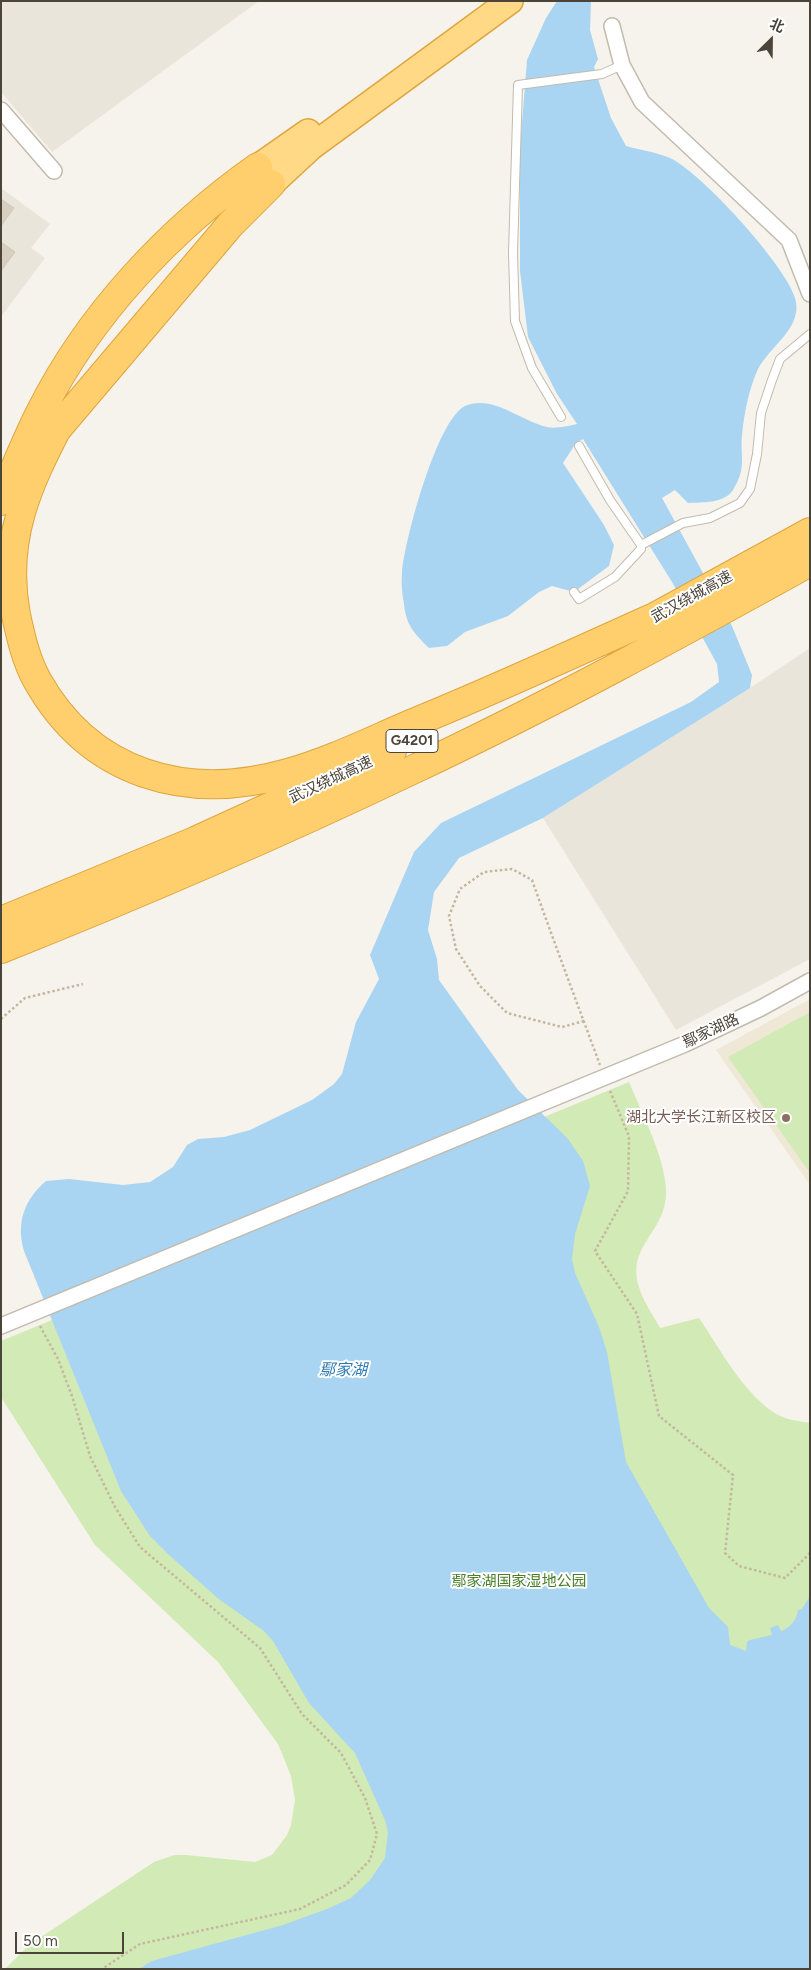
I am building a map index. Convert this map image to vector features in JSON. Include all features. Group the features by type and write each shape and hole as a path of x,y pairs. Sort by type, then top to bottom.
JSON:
{"highway":[{"path":"1,531 30,471 62,421 230,225 264,176 371,87 487,1"},
{"path":"1,501 24,447 52,390 94,325 175,234 211,202 264,176 311,147 510,1"},
{"path":"62,421 28,492 13,543 12,582 23,645 29,662 45,693 78,734 105,755 154,776 199,785 246,782 290,773 443,711 659,615"},
{"path":"1,484 24,447"},
{"name":"武汉绕城高速","path":"1,921 195,841 304,793 496,700 659,615 810,532"},
{"name":"武汉绕城高速","path":"1,949 118,902 297,824 473,741 603,675 810,562"},
{"path":"1,959 118,902"}],"street":[{"path":"612,26 622,64 642,102 789,240 810,294"},
{"path":"1,110 54,171"},
{"name":"鄢家湖路","path":"1,1326 722,1027 810,981"}],"lane":[{"path":"561,418 532,368 514,321 513,215 518,84 602,74 622,64"},
{"path":"574,592 579,599 615,576 640,549 641,545 683,523 710,518 740,503 750,488 757,454 761,413 780,359 810,334"},
{"path":"579,446 610,500 641,545"}],"path":[{"path":"584,1021 562,1027 507,1014 480,986 456,949 449,916 460,888 484,872 512,869 532,880 629,1136 628,1191 595,1251 636,1314 659,1416 733,1475 725,1553 739,1566 785,1578 810,1553"},
{"path":"1,1019 24,998 83,984"},
{"path":"33,1314 58,1359 72,1396 90,1456 116,1508 140,1547 260,1648 302,1714 341,1753 365,1798 377,1834 370,1860 346,1885 300,1909 140,1944 102,1969"}],"shaded area":[{"path":"1,1 259,1 52,152 1,92"},
{"path":"1,188 50,224 31,248 45,258 1,317"},
{"path":"810,648 810,959 676,1030 543,818 750,688"},
{"name":"湖北大学长江新区校区","path":"810,999 810,1185 716,1050"}],"green space":[{"name":"湖北大学长江新区校区","path":"810,1012 810,1173 728,1057"},
{"name":"鄢家湖","path":"629,1082 662,1164 666,1191 665,1205 638,1260 636,1272 639,1287 646,1303 660,1328 699,1318 735,1372 756,1397 780,1416 810,1423 810,1969 5,1969 29,1945 154,1862 174,1855 186,1855 255,1862 272,1855 287,1835 291,1825 295,1800 291,1776 278,1744 218,1662 95,1545 1,1397 1,1341"}],"water":[{"name":"鄢家湖","path":"557,1 591,1 590,30 598,59 594,67 611,118 626,146 670,158 701,181 760,243 788,283 795,298 795,318 784,336 763,361 752,384 743,427 740,475 733,490 724,498 706,502 688,503 675,490 662,498 732,626 752,675 750,688 543,818 459,858 434,892 428,930 437,959 439,980 518,1090 568,1139 583,1161 590,1186 575,1234 572,1259 575,1273 599,1327 607,1352 626,1462 709,1608 728,1627 730,1645 746,1651 747,1642 750,1640 772,1635 770,1628 778,1625 781,1631 787,1628 795,1620 798,1610 802,1609 810,1596 810,1969 139,1969 152,1961 283,1925 351,1898 370,1880 385,1858 388,1832 385,1820 355,1753 309,1703 273,1641 264,1631 220,1600 169,1555 150,1536 121,1491 24,1251 21,1231 27,1204 38,1188 46,1181 69,1179 123,1185 150,1182 173,1167 187,1145 198,1139 224,1137 250,1130 312,1100 334,1084 342,1074 356,1022 379,979 370,955 414,852 441,823 691,702 719,682 717,664 672,582 583,439 576,443 563,463 604,525 614,545 609,566 574,592 552,586 539,592 508,616 465,632 447,646 429,648 412,628 405,611 402,577 404,557 415,510 433,456 454,416 465,406 475,403 486,403 551,428 577,424 557,394 528,337 520,271 520,149 527,60 546,18"}],"building":[{"path":"1,199 14,208 1,226"},
{"path":"1,242 15,252 1,271"}],"place":[{"name":"湖北大学长江新区校区","path":"786,1118"}],"park label":[{"name":"鄢家湖国家湿地公园","path":"519,1582"}]}
